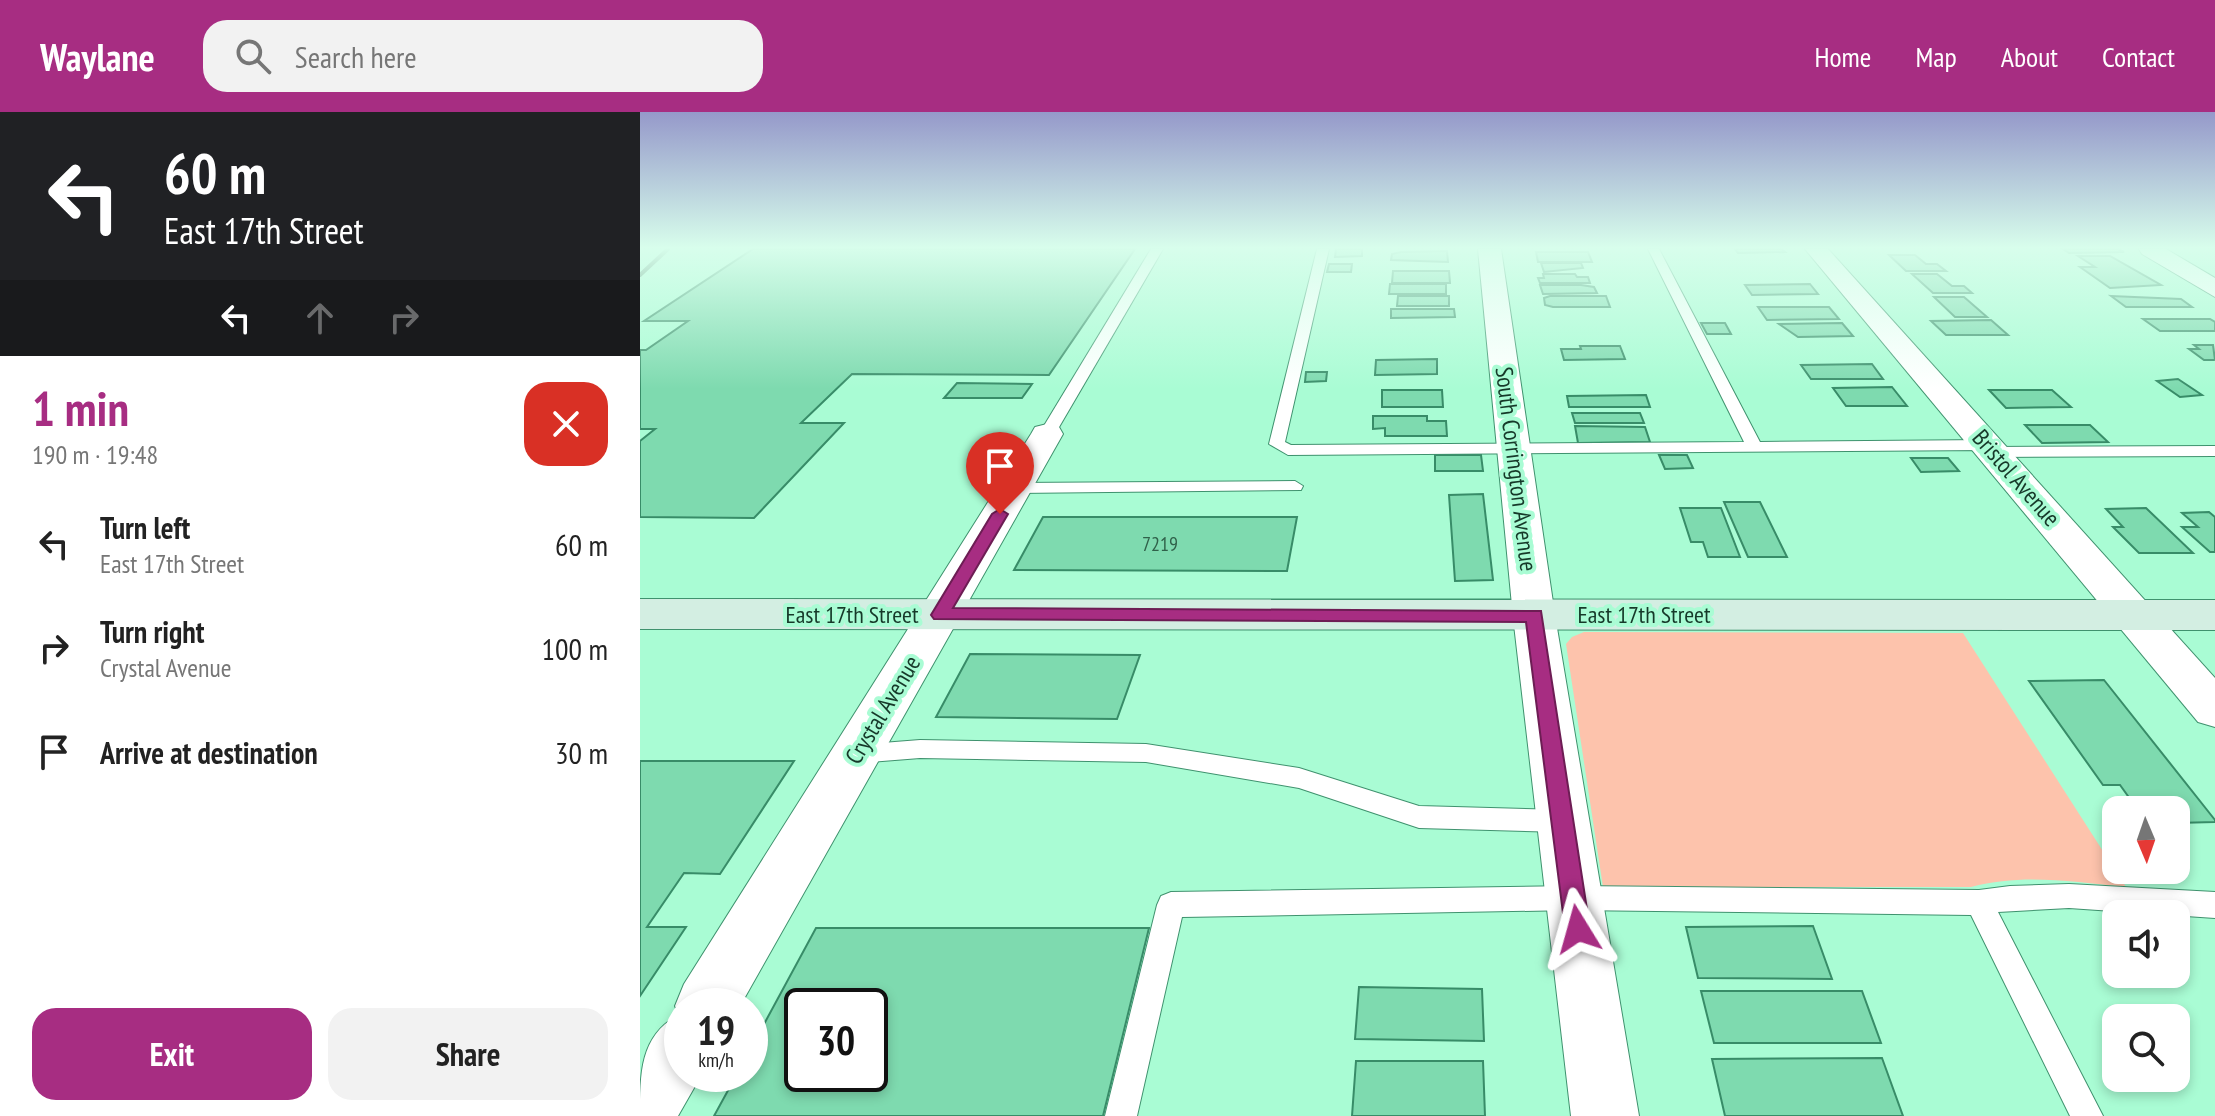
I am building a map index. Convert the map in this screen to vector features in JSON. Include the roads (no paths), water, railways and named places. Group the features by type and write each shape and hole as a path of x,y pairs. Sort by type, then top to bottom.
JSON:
{"street":[{"name":"South Corrington Avenue","path":"1495,296 1534,616 1605,1116"},
{"name":"Bristol Avenue","path":"1857,296 2215,709"},
{"name":"Crystal Avenue","path":"717,988 1047,434"},
{"name":"East 17th Street","path":"640,614 2215,615"},
{"path":"640,1116 664,1076"}],"lane":[{"name":"Crystal Avenue","path":"1047,434 1129,296"},
{"path":"1312,296 1277,444 1288,450 1990,448 2215,451"},
{"path":"1678,296 1755,448"},
{"path":"1015,488 1295,486"},
{"path":"857,754 920,749 1146,753 1299,778 1419,817 1563,821"},
{"path":"1121,1116 1171,905 1573,898 1979,903 2021,894 2065,894 2215,905"},
{"path":"1979,903 2087,1116"}]}
